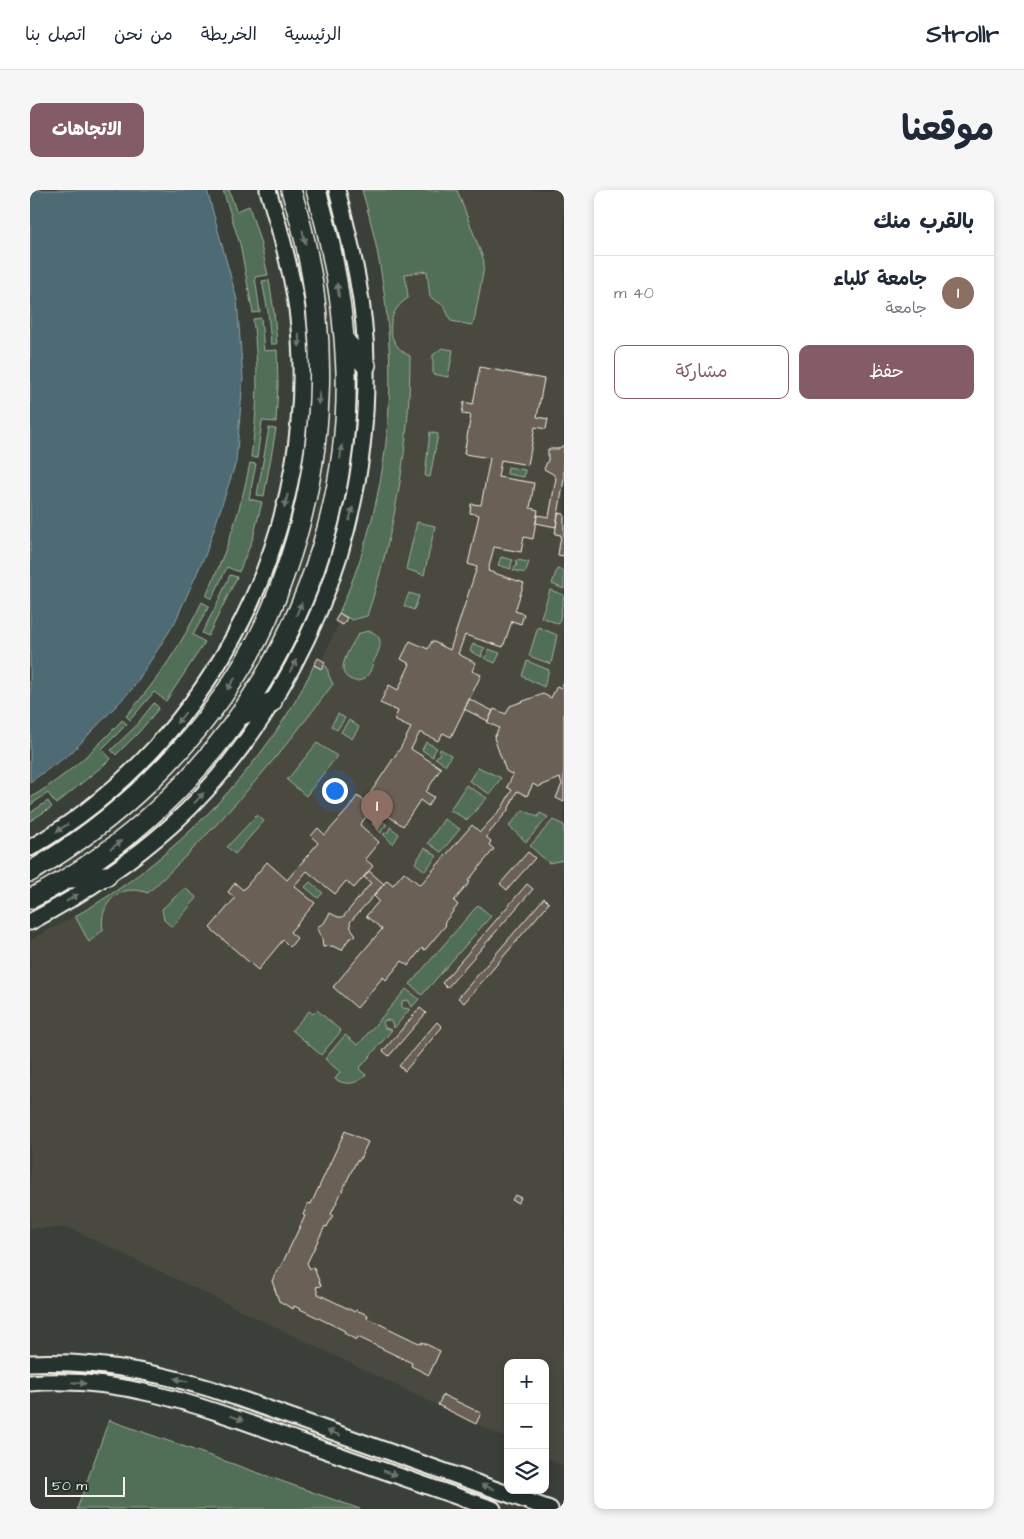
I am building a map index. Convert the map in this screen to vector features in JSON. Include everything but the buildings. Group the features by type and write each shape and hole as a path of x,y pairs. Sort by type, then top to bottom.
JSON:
{"highway":[{"path":"30,872 65,851 113,814 149,782 189,739 221,698 247,658 281,585 298,532 309,487 315,451 320,387 319,341 314,286 303,232 291,190"},
{"path":"30,899 67,879 113,848 157,811 198,769 240,716 288,633 304,597 322,543 336,486 344,429 346,371 336,275 316,190"},
{"path":"344,340 366,365"},
{"path":"240,716 272,702"},
{"path":"67,879 107,876"}],"street":[{"path":"30,848 99,801 146,758 176,724 202,691 228,649 246,615 272,552 283,514 293,466 300,395 299,336 293,284 283,240 268,190"},
{"path":"30,922 80,894 107,876 152,842 193,804 230,763 272,702 302,650 319,614 334,575 352,508 362,449 366,365 359,287 337,190"},
{"path":"30,1363 97,1366 144,1372 190,1383 235,1397 550,1509"},
{"path":"30,1383 69,1382 114,1386 167,1396 224,1414 493,1509"}],"shaded area":[{"path":"362,190 564,190 564,1466 549,1459 549,1359 504,1359 504,1437 70,1228 30,1228 30,940 83,912 130,881 201,820 266,745 303,690 318,658 322,660 339,623 346,618 339,613 352,584 371,524 384,463 390,401 387,307 377,245"}],"green space":[{"path":"223,190 229,190 236,211 249,206 260,241 268,275 255,277 260,312 253,313 240,244"},
{"path":"362,190 457,190 484,261 474,321 471,325 451,321 444,306 430,297 427,271 405,274 408,298 400,304 391,320 392,336 396,344 410,356 407,423 399,488 386,552 367,616 352,620 339,613 359,562 374,510 384,457 389,404 389,350 385,297 376,243"},
{"path":"269,280 277,344 271,344 268,312 262,281"},
{"path":"261,318 264,351 277,350 278,386 276,422 262,421 257,458 251,457 257,388 253,319"},
{"path":"442,348 453,350 448,377 433,374 433,355"},
{"path":"269,428 276,429 264,496 257,495"},
{"path":"430,432 438,434 430,477 425,476"},
{"path":"250,463 256,464 249,499 262,502 253,538 239,572 227,567 212,599 206,596 232,531"},
{"path":"508,467 525,470 524,477 507,474"},
{"path":"417,522 435,526 424,575 406,569"},
{"path":"501,557 513,560 511,569 498,565"},
{"path":"516,560 529,562 525,573 513,570 517,565"},
{"path":"557,569 564,571 564,589 552,584"},
{"path":"230,575 237,577 208,636 202,633"},
{"path":"550,590 564,595 559,624 541,617"},
{"path":"409,593 419,596 414,610 404,606"},
{"path":"202,602 209,606 193,635 205,642 166,701 154,692 130,720 126,716 168,662"},
{"path":"538,627 557,635 551,664 529,656"},
{"path":"369,631 378,636 380,640 379,649 367,676 353,681 346,677 343,666 357,636 360,633"},
{"path":"473,644 485,648 482,652 482,657 470,651"},
{"path":"488,649 500,653 495,663 484,658 488,654"},
{"path":"527,661 549,670 544,687 522,676"},
{"path":"314,665 322,669 324,665 327,667 333,684 290,740 222,819 148,893 129,890 114,897 104,911 102,920 103,930 89,942 75,916 111,894 146,869 181,840 213,808 244,774 271,739 295,702"},
{"path":"154,703 159,708 116,755 111,750 134,728"},
{"path":"338,714 345,718 337,730 331,726"},
{"path":"122,720 127,724 102,749 111,759 56,804 48,793 30,805 30,798 79,762"},
{"path":"349,720 359,727 352,739 341,732"},
{"path":"426,742 437,748 433,757 422,750"},
{"path":"317,743 337,756 306,796 287,780"},
{"path":"440,749 451,755 446,765 435,758 439,755"},
{"path":"478,767 501,778 490,794 469,781"},
{"path":"466,785 487,798 467,820 450,810"},
{"path":"48,801 52,807 30,821 30,813"},
{"path":"523,810 538,817 540,813 548,817 526,842 509,826"},
{"path":"257,815 264,821 235,854 227,847"},
{"path":"377,817 387,825 381,833 372,824"},
{"path":"444,819 460,829 441,852 428,843"},
{"path":"553,820 564,825 564,860 549,863 530,846"},
{"path":"390,827 399,834 393,844 383,834 388,832"},
{"path":"425,848 437,856 425,871 415,863"},
{"path":"310,882 323,893 318,898 305,887"},
{"path":"185,888 197,898 172,927 164,920 162,909"},
{"path":"478,905 491,916 422,995 410,984"},
{"path":"406,989 419,999 412,1007 408,1000 402,1001 402,1008 410,1009 394,1028 391,1021 385,1020 383,1023 385,1028 392,1030 359,1069 366,1075 351,1083 343,1083 335,1079 340,1072 325,1059 345,1035 358,1045"},
{"path":"317,1010 341,1031 321,1055 292,1030 309,1011 313,1014"},
{"path":"109,1420 360,1509 77,1509"}],"water":[{"path":"30,190 207,190 237,300 243,379 236,462 206,553 174,624 133,688 71,753 30,782"}],"place":[{"name":"جامعة كلباء","path":"377,831"}]}
